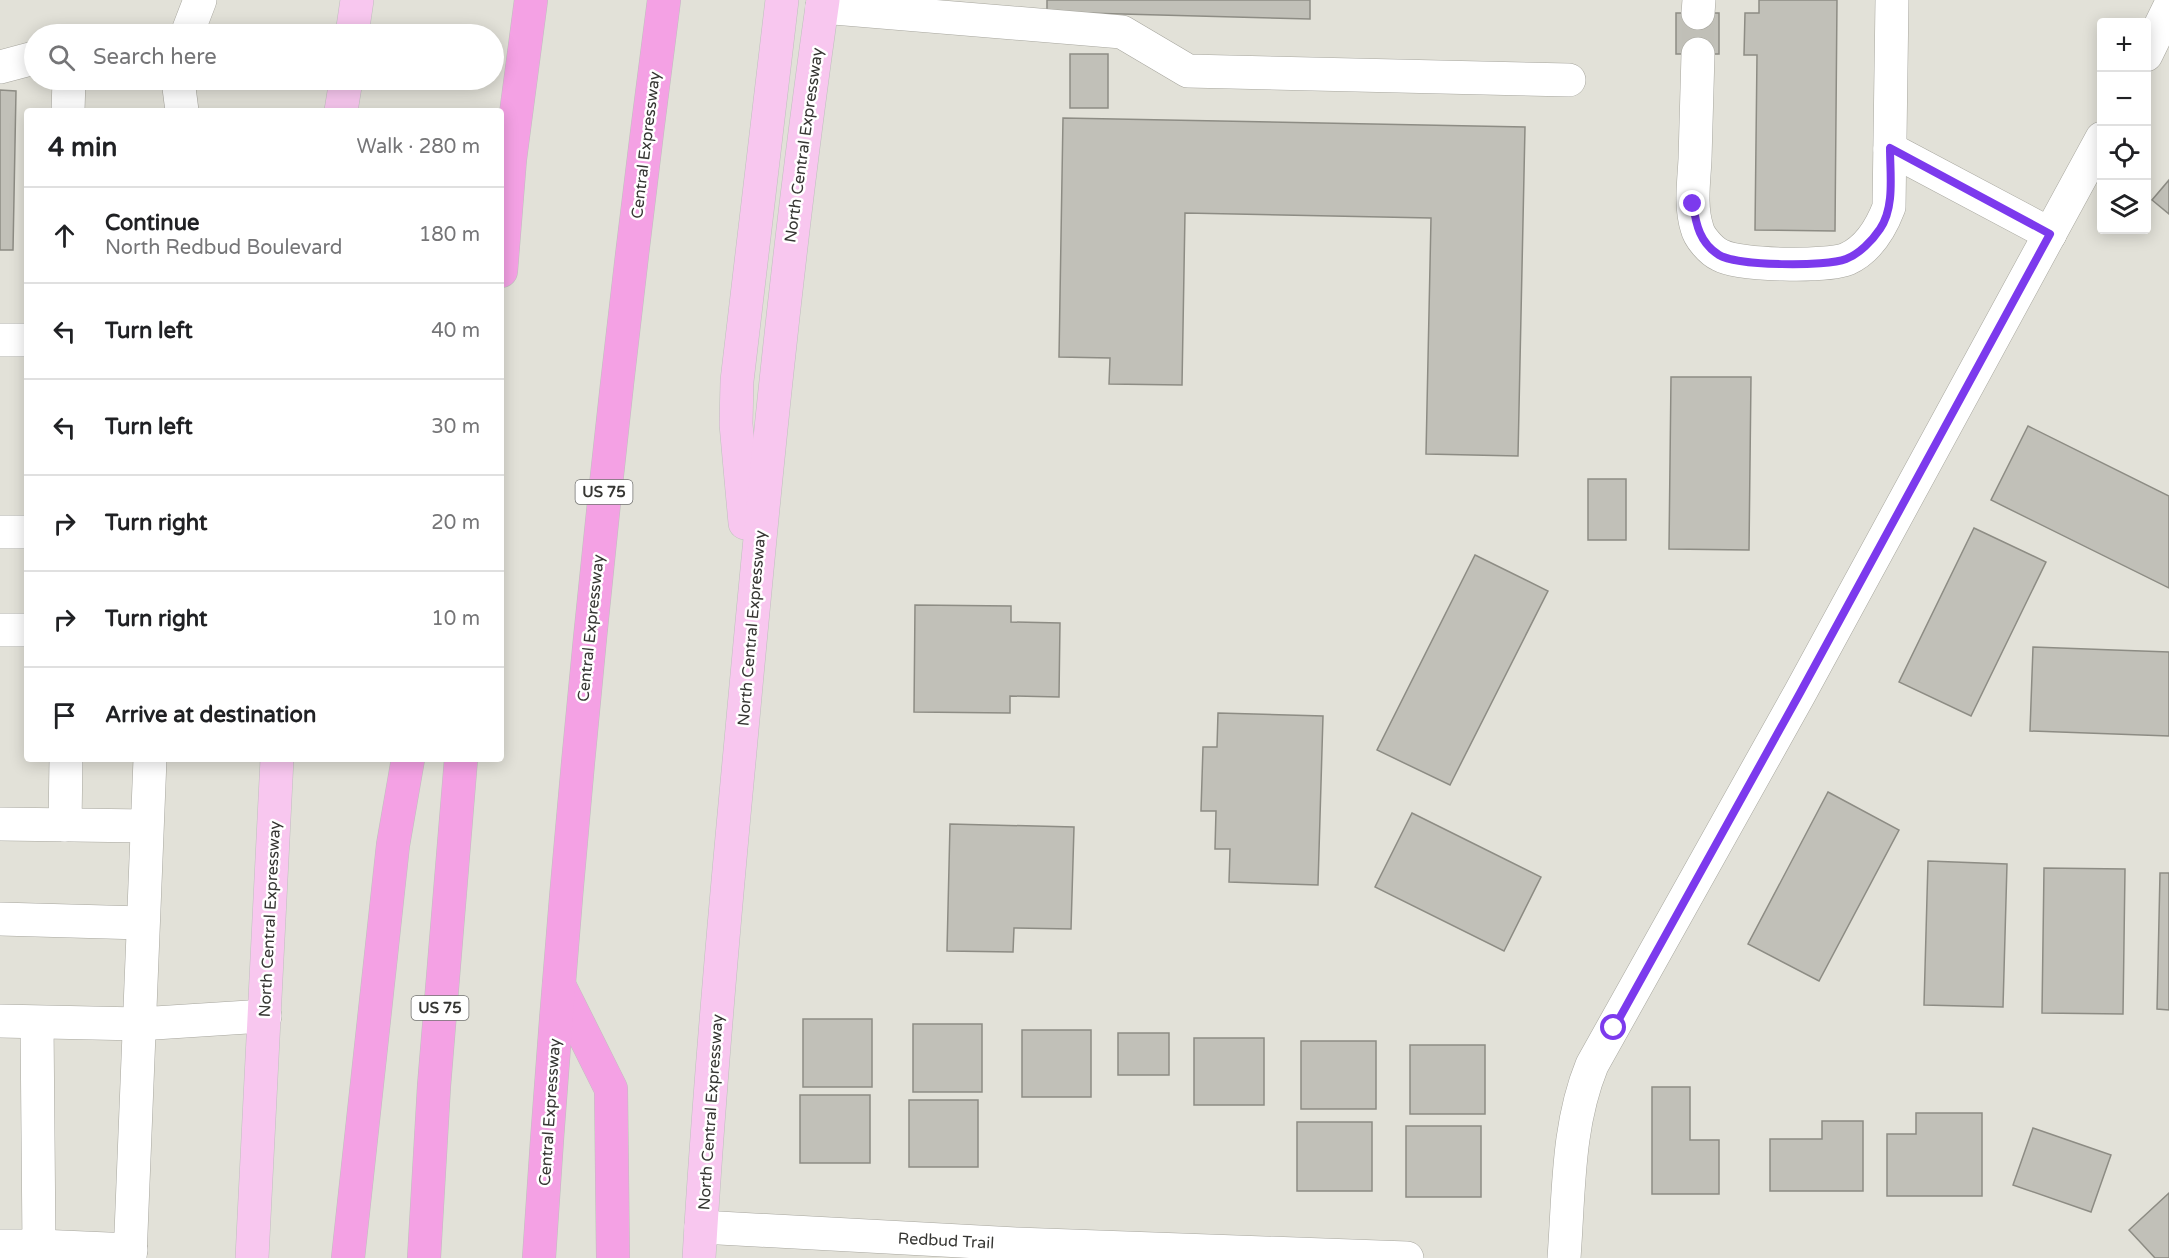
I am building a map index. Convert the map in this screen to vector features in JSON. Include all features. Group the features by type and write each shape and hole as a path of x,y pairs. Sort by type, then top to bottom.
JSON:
{"highway":[{"path":"504,194 531,0"},
{"name":"Central Expressway","path":"539,1258 559,985 598,552 664,0"},
{"path":"504,234 510,159"},
{"path":"348,1258 393,845 407,762"},
{"name":"US 75","path":"424,1258 434,1086 461,762"},
{"path":"559,985 611,1089 613,1258"}],"main road":[{"path":"353,24 357,0"},
{"path":"752,608 736,424 738,381 782,0"},
{"name":"North Central Expressway","path":"700,1243 726,901 752,608 786,273 822,3"},
{"path":"341,108 344,90"},
{"name":"North Central Expressway","path":"252,1258 277,762"}],"street":[{"path":"191,24 200,0"},
{"path":"1698,54 1693,204 1697,230 1720,256 1745,261 1822,265 1846,259 1861,251 1881,228 1889,207 1892,0"},
{"path":"822,3 1122,32 1188,71 1569,80"},
{"path":"2151,45 2169,8"},
{"path":"0,67 24,61"},
{"path":"68,108 69,90"},
{"path":"179,90 182,108"},
{"path":"1564,1258 1573,1127 1580,1096 1592,1065 1800,693 2097,147"},
{"path":"1890,148 2050,234"},
{"path":"0,340 24,340"},
{"path":"0,532 24,532"},
{"path":"0,630 24,630"},
{"path":"65,825 66,762"},
{"path":"0,1246 39,1246 130,1254 150,762"},
{"path":"0,824 146,826"},
{"path":"0,919 142,923"},
{"path":"0,1021 139,1024 265,1016"},
{"path":"37,1023 39,1246"},
{"name":"Redbud Trail","path":"700,1243 1005,1243 1288,1256 1407,1258"}],"building":[{"path":"1047,0 1310,0 1310,19 1047,12"},
{"path":"1759,0 1837,0 1835,231 1755,230 1757,55 1744,55 1745,13 1759,13"},
{"path":"1676,13 1719,13 1719,54 1676,54"},
{"path":"1070,54 1108,54 1108,108 1070,108"},
{"path":"0,90 16,91 13,250 0,250"},
{"path":"1063,118 1525,127 1518,456 1426,454 1431,218 1185,213 1182,385 1109,384 1110,358 1059,357"},
{"path":"2169,180 2169,214 2152,200"},
{"path":"1671,377 1751,377 1749,550 1669,549"},
{"path":"2028,426 2169,496 2169,588 1991,500"},
{"path":"1588,479 1626,479 1626,540 1588,540"},
{"path":"1974,528 2046,562 1971,716 1899,682"},
{"path":"1475,555 1548,591 1450,785 1377,750"},
{"path":"915,605 1011,606 1011,622 1060,623 1059,697 1010,696 1010,713 914,712"},
{"path":"2033,647 2169,652 2169,736 2030,731"},
{"path":"1218,713 1323,716 1318,885 1229,882 1230,849 1215,849 1216,811 1201,811 1203,747 1217,747"},
{"path":"1828,792 1899,830 1819,981 1748,944"},
{"path":"1412,813 1541,877 1504,951 1375,887"},
{"path":"950,824 1074,827 1071,929 1014,928 1013,952 947,951"},
{"path":"1928,861 2007,864 2003,1007 1924,1005"},
{"path":"2044,868 2125,869 2123,1014 2042,1013"},
{"path":"2160,873 2169,873 2169,1010 2157,1009"},
{"path":"803,1019 872,1019 872,1087 803,1087"},
{"path":"913,1024 982,1024 982,1092 913,1092"},
{"path":"1022,1030 1091,1030 1091,1097 1022,1097"},
{"path":"1118,1033 1169,1033 1169,1075 1118,1075"},
{"path":"1194,1038 1264,1038 1264,1105 1194,1105"},
{"path":"1301,1041 1376,1041 1376,1109 1301,1109"},
{"path":"1410,1045 1485,1045 1485,1114 1410,1114"},
{"path":"1652,1087 1690,1087 1690,1140 1719,1140 1719,1194 1652,1194"},
{"path":"800,1095 870,1095 870,1163 800,1163"},
{"path":"909,1100 978,1100 978,1167 909,1167"},
{"path":"1916,1113 1982,1113 1982,1196 1887,1196 1887,1134 1916,1134"},
{"path":"1822,1121 1863,1121 1863,1191 1770,1191 1770,1139 1822,1139"},
{"path":"1297,1122 1372,1122 1372,1191 1297,1191"},
{"path":"1406,1126 1481,1126 1481,1197 1406,1197"},
{"path":"2033,1128 2111,1155 2091,1212 2013,1185"},
{"path":"2169,1193 2169,1258 2155,1258 2129,1230"}],"tunnel":[{"path":"1698,13 1698,54"}],"route":[{"path":"1614,1028 2050,234 1890,148 1889,207 1881,228 1861,251 1846,259 1822,265 1745,261 1720,256 1697,230 1693,204"}]}
